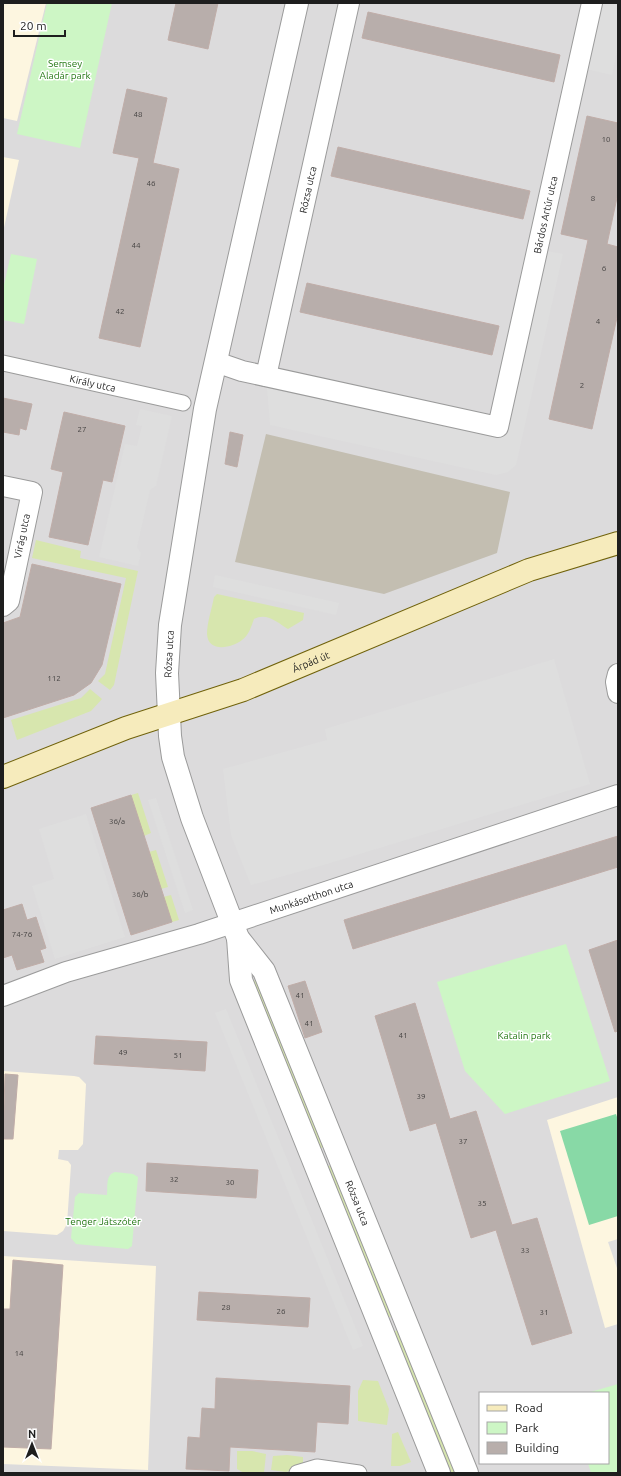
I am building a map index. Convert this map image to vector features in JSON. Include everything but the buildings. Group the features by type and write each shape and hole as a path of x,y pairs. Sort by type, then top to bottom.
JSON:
{"main road":[{"name":"Árpád út","path":"3,777 126,728 243,690 529,570 618,543"}],"street":[{"name":"Rózsa utca","path":"297,3 205,408 176,580 170,625 167,673 168,715 173,757 202,848 235,930 264,971 467,1473"},
{"name":"Rózsa utca","path":"266,376 349,3"},
{"name":"Bárdos Artúr utca","path":"266,376 498,427 592,3"},
{"path":"216,362 236,369 266,376"},
{"name":"Király utca","path":"3,363 183,404"},
{"name":"Virág utca","path":"3,486 32,492 9,601 3,606"},
{"path":"618,674 616,682 618,693"},
{"name":"Munkásotthon utca","path":"3,996 66,972 190,936 235,930 618,795"},
{"name":"Rózsa utca","path":"235,930 241,980 439,1473"},
{"path":"297,1473 317,1467 359,1473"}],"shaded area":[{"path":"3,3 618,3 618,1473 3,1473"},
{"path":"3,3 46,3 17,121 3,118"},
{"path":"600,3 618,3 618,47 612,75 586,69"},
{"path":"3,157 19,160 3,232"},
{"path":"537,249 563,254 516,465 508,472 496,475 270,425 266,376 497,427"},
{"path":"140,409 172,416 156,486 150,490 137,547 141,553 138,566 99,557 125,444 137,446 142,426 136,425"},
{"path":"266,434 510,492 497,553 384,594 235,562"},
{"path":"215,575 339,603 336,615 213,587"},
{"path":"554,659 590,784 327,864 251,885 231,835 223,769 327,740 325,729"},
{"path":"156,798 193,910 185,913 148,800"},
{"path":"86,814 125,937 55,959 32,886 54,879 39,829"},
{"path":"226,1009 363,1346 353,1350 215,1013"},
{"path":"3,1071 74,1076 79,1077 86,1084 83,1144 78,1150 59,1150 58,1159 68,1161 71,1165 67,1224 63,1231 57,1235 3,1231"},
{"path":"618,1097 618,1324 605,1328 547,1120"},
{"path":"618,1239 618,1271 608,1242"},
{"path":"3,1256 156,1266 148,1470 3,1464"}],"green space":[{"name":"Semsey Aladár park","path":"47,3 112,3 80,148 17,134"},
{"path":"11,254 37,259 24,324 3,320 3,289"},
{"path":"36,540 81,551 80,558 138,571 114,685 110,690 98,681 105,674 126,578 32,558"},
{"path":"217,594 304,613 303,620 288,629 272,619 259,617 254,619 248,633 238,643 227,647 216,646 211,644 208,640 207,629 214,597"},
{"path":"90,689 102,699 91,711 17,740 11,720 81,698"},
{"path":"138,793 151,833 144,836 131,795"},
{"path":"156,850 168,887 161,889 149,852"},
{"path":"171,895 179,920 172,922 163,897"},
{"name":"Katalin park","path":"566,944 610,1081 505,1114 465,1071 437,982"},
{"path":"258,979 326,1146 319,1149 251,982"},
{"path":"616,1114 618,1120 618,1216 589,1225 560,1131"},
{"path":"333,1164 394,1315 387,1318 326,1167"},
{"name":"Tenger Játszótér","path":"115,1172 133,1174 138,1177 132,1246 128,1249 76,1244 71,1238 75,1197 79,1193 107,1195 108,1178"},
{"path":"400,1329 458,1473 450,1473 393,1332"},
{"path":"363,1380 378,1381 389,1409 387,1425 358,1421 358,1391"},
{"path":"618,1384 618,1473 591,1473 588,1464 609,1464 609,1392 590,1392"},
{"path":"398,1432 411,1462 400,1466 391,1466 392,1434"},
{"path":"237,1451 252,1451 266,1454 264,1473 244,1473 237,1469"},
{"path":"287,1455 303,1457 303,1467 286,1472 271,1470 273,1456"}]}
